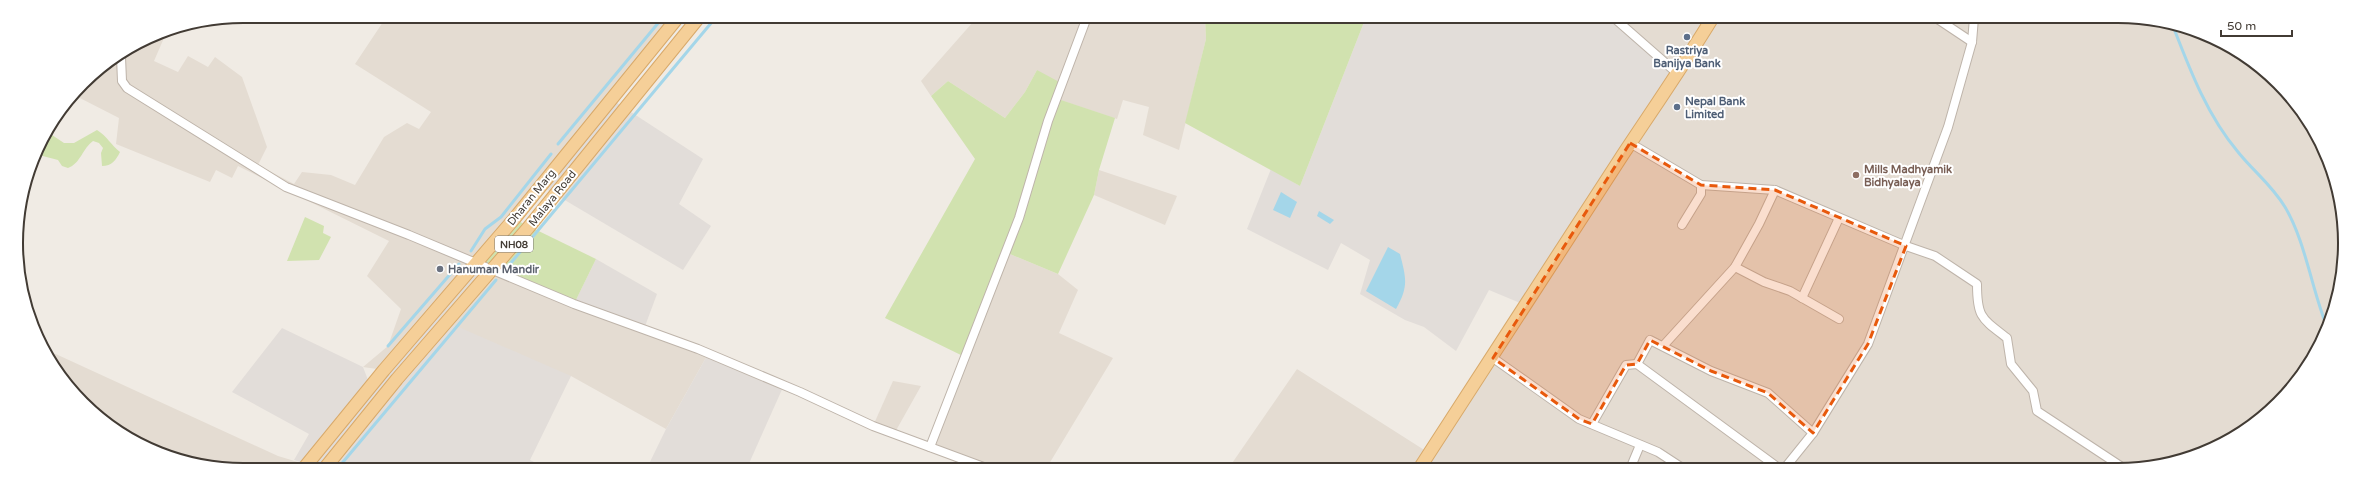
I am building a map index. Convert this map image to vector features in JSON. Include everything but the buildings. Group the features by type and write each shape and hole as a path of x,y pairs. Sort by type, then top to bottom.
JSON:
{"main road":[{"name":"Dharan Marg","path":"308,463 384,370 476,263 673,23"},
{"name":"Malaya Road","path":"329,463 397,379 491,270 694,23"},
{"path":"1423,463 1494,358 1524,305 1630,143 1678,74 1710,23"},
{"path":"624,84 636,94"}],"street":[{"path":"930,447 1019,218 1048,122 1085,23"},
{"path":"1620,23 1678,74"},
{"path":"1944,23 1972,42"},
{"path":"1789,463 1813,433 1868,344 1906,246 1948,127 1972,42 1974,23"},
{"path":"121,60 122,81 127,88 286,187 574,304 698,349 800,392 866,423 973,463"},
{"path":"1630,143 1701,185 1774,190 1906,246 1935,256 1977,284 1977,307 1986,321 2006,338 2011,364 2033,391 2037,411 2115,463"},
{"path":"1682,225 1701,194 1701,185"},
{"path":"1664,346 1735,267 1759,224 1774,190"},
{"path":"1802,298 1838,218"},
{"path":"1735,267 1802,298 1839,319"},
{"path":"1637,364 1650,340 1711,371 1768,393 1813,433"},
{"path":"1494,358 1579,419 1658,452 1675,463"},
{"path":"1592,424 1626,364 1637,364 1772,463"},
{"path":"1632,463 1640,445"}],"highlighted area":[{"path":"1630,143 1701,185 1775,190 1906,246 1868,344 1813,433 1768,393 1711,371 1650,340 1637,364 1626,365 1592,424 1579,419 1493,358"}],"shaded area":[{"path":"382,23 673,23 476,263 708,354 666,429 571,376 384,370 363,367 388,346 401,309 367,276 389,241 238,166 232,178 216,170 210,182 116,144 119,118 79,97 87,87 109,68 133,52 164,38 154,61 178,72 188,56 208,67 215,57 242,77 267,147 258,165 294,184 302,172 331,175 355,185 384,137 407,123 419,129 431,112 355,64"},
{"path":"972,23 1205,23 1206,39 1179,150 1143,135 1149,107 1123,100 1117,119 1057,99 1037,70 1025,92 1005,118 948,81 931,96 921,81"},
{"path":"1364,23 1620,23 1678,74 1525,305 1489,290 1456,351 1424,327 1405,320 1360,294 1370,260 1341,243 1328,270 1247,229 1271,169 1300,186"},
{"path":"1611,23 2132,23 2175,30 2228,52 2252,68 2274,87 2293,109 2309,133 2326,172 2334,200 2338,229 2338,257 2331,300 2309,353 2293,377 2274,399 2252,418 2228,434 2189,451 2161,459 2132,463 1232,463 1297,369 1429,453 1525,305"},
{"path":"611,99 703,159 679,204 711,226 683,270 541,186"},
{"path":"1099,170 1177,196 1165,225 1094,195"},
{"path":"1005,252 1058,274 1078,290 1059,333 1113,358 1050,463 973,463 930,447"},
{"path":"596,259 657,294 644,329 574,304"},
{"path":"431,315 571,376 530,460 536,463 317,463 384,370"},
{"path":"282,328 363,367 368,380 307,463 294,460 309,434 232,392"},
{"path":"52,352 278,456 301,463 229,463 186,456 159,446 133,434 109,418 87,399 68,377"},
{"path":"708,354 784,385 749,463 649,463 666,429"},
{"path":"893,381 921,386 894,434 873,426"}],"green space":[{"path":"1205,23 1364,23 1300,186 1185,123 1206,39"},
{"path":"1037,70 1063,84 1058,99 1115,118 1099,170 1094,195 1058,274 1005,252 965,357 885,318 975,159 931,96 948,81 1005,118 1025,92"},
{"path":"97,130 104,135 120,152 111,164 102,166 101,153 103,148 99,143 93,141 79,160 68,168 62,166 58,160 42,156 51,135 64,143 74,143"},
{"path":"305,217 324,226 323,233 331,237 319,260 287,261"},
{"path":"514,219 596,259 574,304 476,263"}],"water":[{"path":"1281,192 1297,202 1290,218 1273,210"},
{"path":"1319,211 1334,220 1330,224 1317,216"},
{"path":"1388,247 1400,254 1405,276 1405,288 1396,309 1366,291"}],"waterway":[{"path":"558,144 658,23"},
{"path":"505,270 711,23"},
{"path":"2175,30 2200,92 2217,123 2238,152 2280,199 2292,220 2298,234 2324,319"},
{"path":"471,251 485,229 501,217 551,154"},
{"path":"388,346 459,264"},
{"path":"342,463 496,280"}],"place":[{"name":"Rastriya Banijya Bank","path":"1687,37"},
{"name":"Nepal Bank Limited","path":"1677,107"},
{"name":"Mills Madhyamik Bidhyalaya","path":"1856,175"},
{"name":"Hanuman Mandir","path":"440,269"}]}
